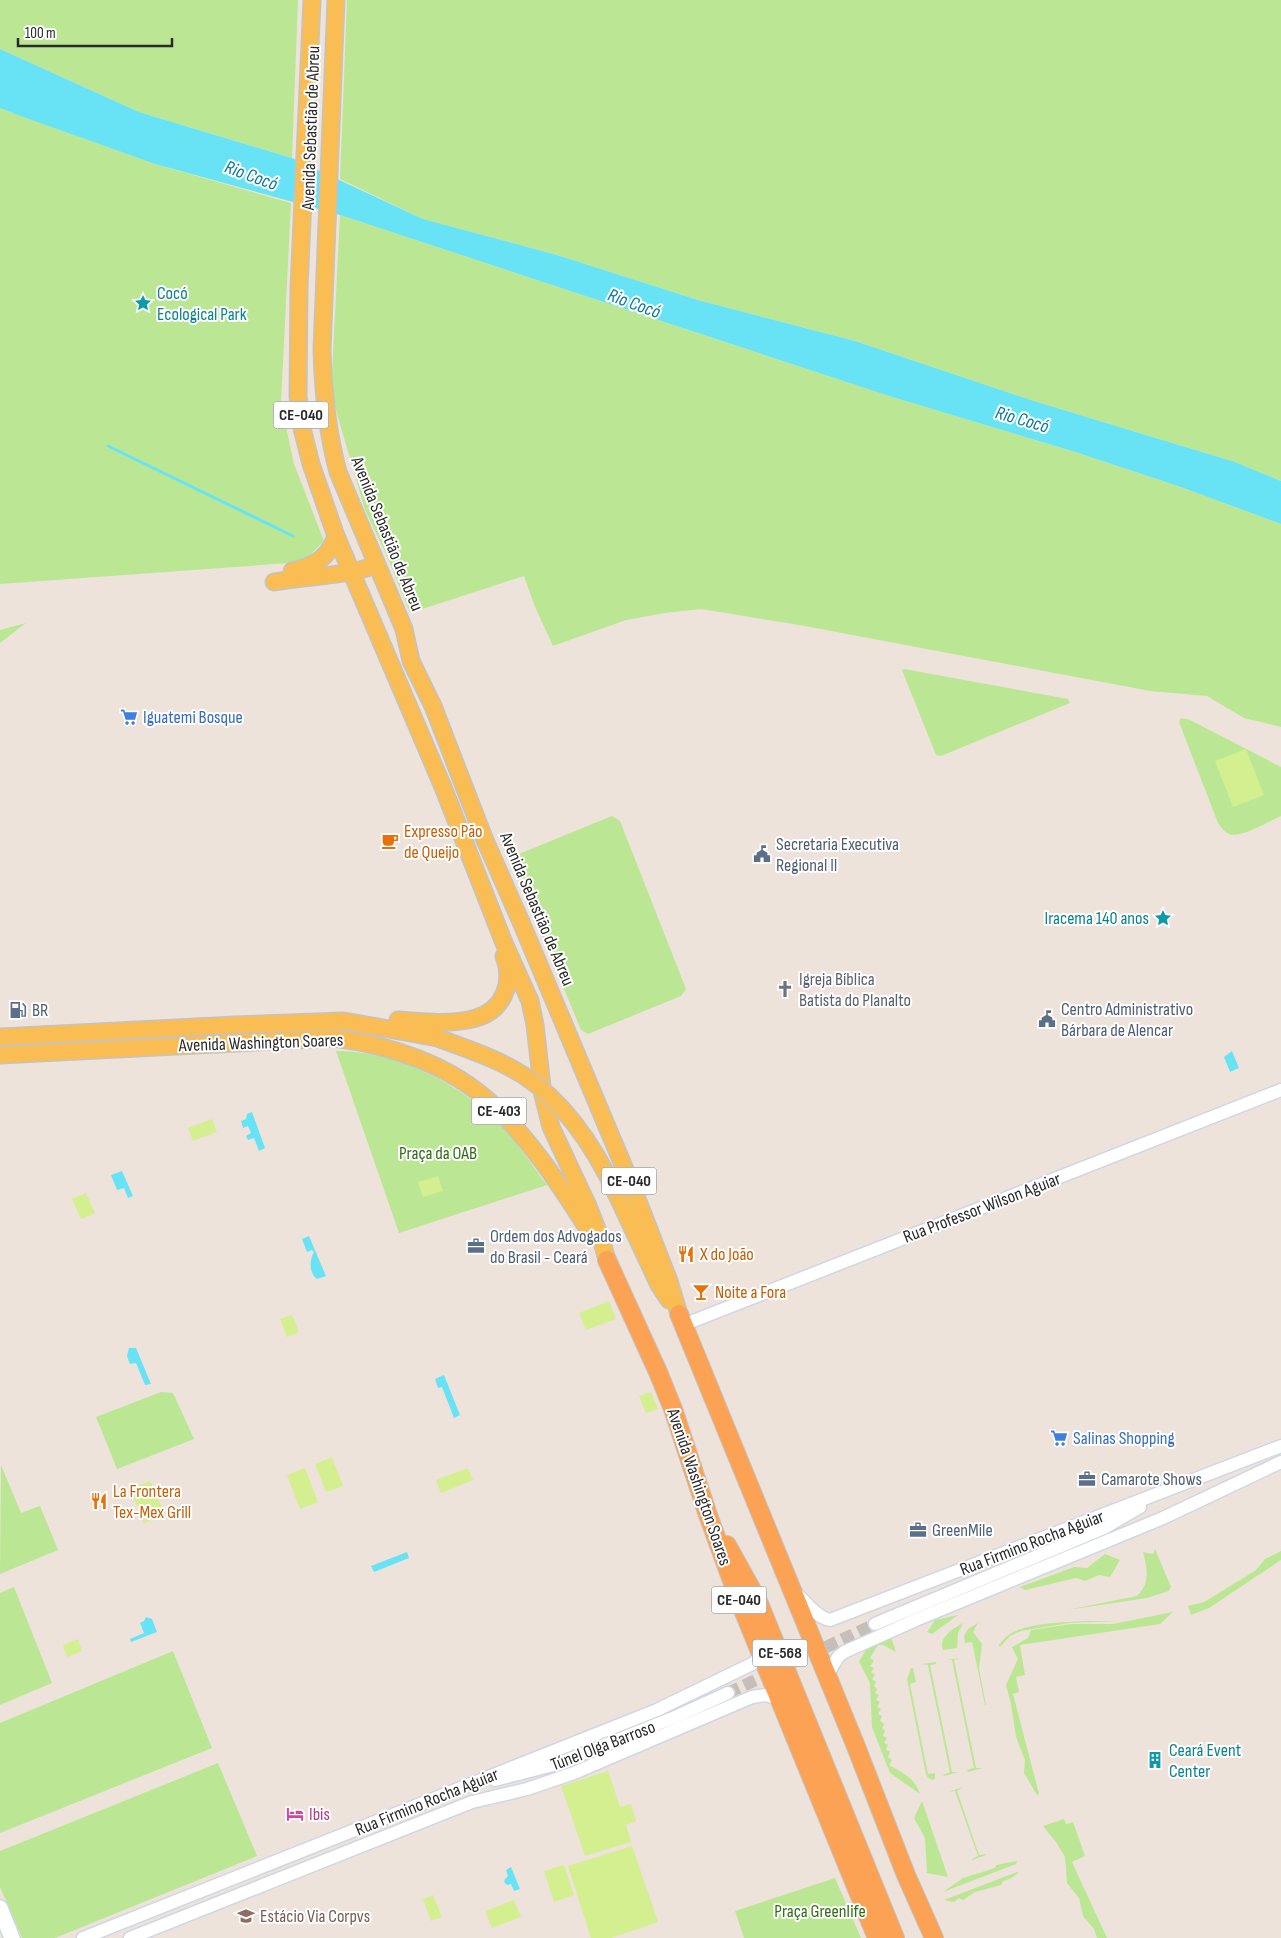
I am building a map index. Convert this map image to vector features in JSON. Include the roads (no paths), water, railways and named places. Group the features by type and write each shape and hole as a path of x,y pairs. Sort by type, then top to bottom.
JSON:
{"highway":[{"name":"Avenida Washington Soares","path":"607,1260 658,1372 673,1410 708,1515 760,1651 877,1938"},
{"name":"Avenida Washington Soares","path":"681,1320 855,1744 906,1875 934,1938"},
{"name":"CE-568","path":"708,1515 736,1560 758,1601 895,1938"},
{"path":"906,1875 926,1905 943,1938"}],"main road":[{"name":"Avenida Sebastião de Abreu","path":"312,0 300,271 298,396 301,420 311,464 336,536 357,566 362,597 442,787 504,943"},
{"name":"Avenida Sebastião de Abreu","path":"336,0 322,349 323,392 329,437 338,472 404,629 411,661 433,706 484,838 575,1049"},
{"path":"338,472 342,497 361,548 357,566 411,661"},
{"path":"279,577 321,560 331,549 336,536"},
{"path":"279,577 357,566"},
{"path":"279,577 293,583 326,580 340,582 362,597"},
{"path":"442,787 463,783"},
{"path":"464,845 484,838"},
{"path":"344,1021 362,1017 416,1022 453,1021 483,1016 500,1002 508,987 509,972 504,955 504,943"},
{"name":"Avenida Washington Soares","path":"504,943 522,980 533,1012 541,1088 550,1127 591,1214 607,1260"},
{"name":"Avenida Washington Soares","path":"0,1037 344,1021 438,1038 494,1059 523,1076 543,1092 583,1135 598,1158 617,1195 659,1285 681,1320"},
{"name":"Avenida Washington Soares","path":"0,1055 334,1038 376,1045 407,1054 448,1073 471,1087 502,1113 555,1179 607,1260"},
{"name":"Avenida Washington Soares","path":"575,1049 669,1281 681,1320"},
{"path":"0,1908 12,1938"}],"street":[{"name":"Rua Professor Wilson Aguiar","path":"681,1320 1281,1090"},
{"name":"Rua Firmino Rocha Aguiar","path":"791,1588 818,1614 830,1620 1281,1446"},
{"name":"Rua Firmino Rocha Aguiar","path":"826,1677 838,1657 844,1652 910,1622 1163,1518 1281,1462"},
{"path":"875,1624 1104,1528 1139,1508 1160,1493"},
{"name":"Rua Firmino Rocha Aguiar","path":"83,1938 657,1710 754,1663 760,1651"},
{"name":"Túnel Olga Barroso","path":"472,1785 558,1764 675,1717 728,1693"},
{"name":"Rua Firmino Rocha Aguiar","path":"130,1938 472,1802 527,1789 574,1774 752,1697 766,1695 779,1699"}],"water":[{"name":"Rio Cocó","path":"0,49 139,112 292,158 423,219 557,255 698,300 855,341 1034,401 1235,462 1281,481 1281,524 1178,486 1072,451 889,396 340,215 155,164 18,115 0,108"},
{"path":"1232,1051 1239,1068 1230,1072 1224,1057"},
{"path":"252,1112 265,1148 259,1151 254,1138 248,1140 246,1136 251,1133 248,1126 243,1128 241,1121 246,1119 247,1114"},
{"path":"122,1171 133,1196 128,1198 124,1188 117,1190 111,1175"},
{"path":"309,1236 326,1276 317,1279 312,1274 311,1267 311,1259 314,1252 312,1250 307,1252 302,1239"},
{"path":"129,1348 136,1348 151,1384 145,1385 136,1363 130,1364 127,1356"},
{"path":"444,1375 460,1415 454,1418 442,1387 438,1388 435,1379"},
{"path":"407,1552 409,1558 374,1572 371,1566"},
{"path":"146,1617 152,1619 157,1632 131,1642 130,1639 144,1633 140,1623"},
{"path":"511,1867 520,1889 514,1891 511,1884 507,1885 504,1882 508,1876 506,1870"}],"waterway":[{"path":"108,446 293,536"}],"tunnel":[{"path":"728,1693 875,1624"}],"place":[{"name":"Cocó Ecological Park","path":"143,303"},
{"name":"Iguatemi Bosque","path":"129,717"},
{"name":"Expresso Pão de Queijo","path":"390,841"},
{"name":"Secretaria Executiva Regional II","path":"762,854"},
{"name":"Iracema 140 anos","path":"1163,918"},
{"name":"Igreja Bíblica Batista do Planalto","path":"785,989"},
{"name":"BR","path":"18,1010"},
{"name":"Centro Administrativo Bárbara de Alencar","path":"1047,1019"},
{"name":"Ordem dos Advogados do Brasil - Ceará","path":"476,1246"},
{"name":"X do João","path":"686,1254"},
{"name":"Noite a Fora","path":"701,1292"},
{"name":"Salinas Shopping","path":"1059,1438"},
{"name":"Camarote Shows","path":"1087,1479"},
{"name":"La Frontera Tex-Mex Grill","path":"99,1501"},
{"name":"GreenMile","path":"918,1530"},
{"name":"Ceará Event Center","path":"1155,1760"},
{"name":"Ibis","path":"295,1814"},
{"name":"Estácio Via Corpvs","path":"246,1916"}],"park label":[{"name":"Praça da OAB","path":"438,1153"},
{"name":"Praça Greenlife","path":"820,1911"}]}
